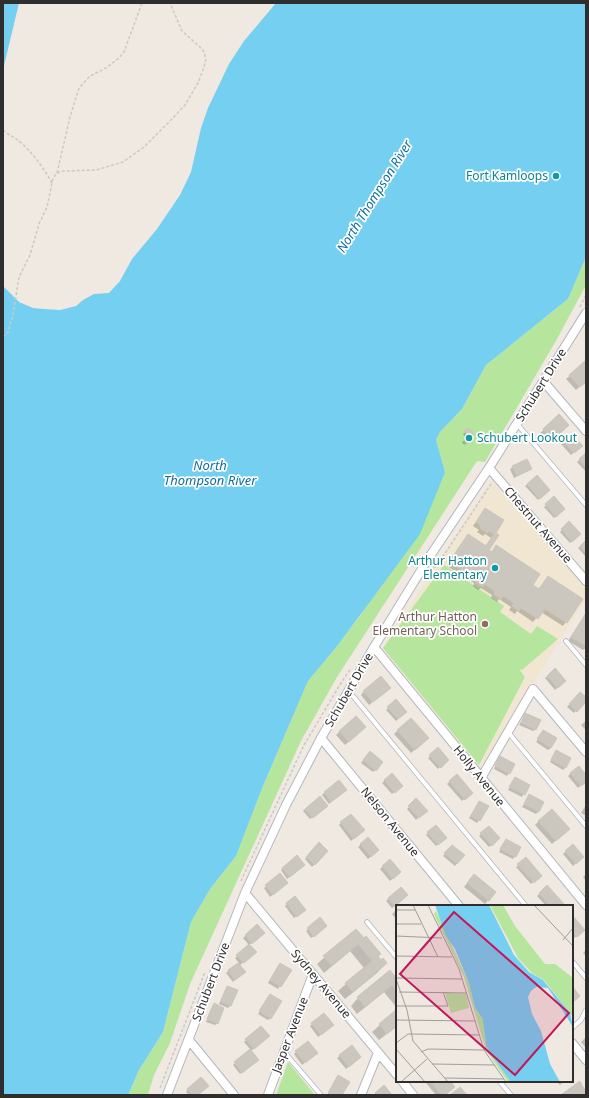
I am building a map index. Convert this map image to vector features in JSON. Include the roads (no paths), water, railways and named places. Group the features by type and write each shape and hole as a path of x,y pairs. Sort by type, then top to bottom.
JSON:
{"street":[{"name":"Schubert Drive","path":"167,1095 245,893 286,805 321,738 348,690 428,559 489,468 586,313"},
{"path":"544,382 586,431"},
{"name":"Chestnut Avenue","path":"489,468 586,581"},
{"name":"Holly Avenue","path":"374,647 586,905"},
{"path":"481,778 532,689 586,752"},
{"name":"Nelson Avenue","path":"321,738 458,905"},
{"name":"Sydney Avenue","path":"245,893 396,1074"},
{"name":"Jasper Avenue","path":"268,1095 313,974"},
{"path":"188,1040 234,1095"},
{"path":"573,1044 586,1060"},
{"path":"361,1095 378,1053"},
{"path":"403,1082 413,1095"}],"lane":[{"path":"517,424 586,506"},
{"path":"566,641 586,665"},
{"path":"348,690 525,905"},
{"path":"508,732 586,826"},
{"path":"367,922 396,957"},
{"path":"573,962 586,978"},
{"path":"573,1027 581,1020 586,1010"},
{"path":"284,1051 321,1095"},
{"path":"500,1082 511,1095"}],"water":[{"path":"3,3 19,3 3,70"},
{"name":"North Thompson River","path":"276,3 586,3 586,257 568,299 486,365 462,409 440,432 436,440 445,472 420,534 338,645 308,681 263,786 236,856 210,889 191,922 163,1032 139,1070 128,1095 3,1095 3,286 19,302 33,308 44,309 60,310 76,306 94,294 109,293 120,281 132,259 157,229 180,195 191,172 201,128 208,108 229,64 244,41"}],"place":[{"name":"Fort Kamloops","path":"556,176"},
{"name":"Schubert Lookout","path":"469,438"},
{"name":"Arthur Hatton Elementary","path":"495,568"},
{"name":"Arthur Hatton Elementary School","path":"485,624"}]}
